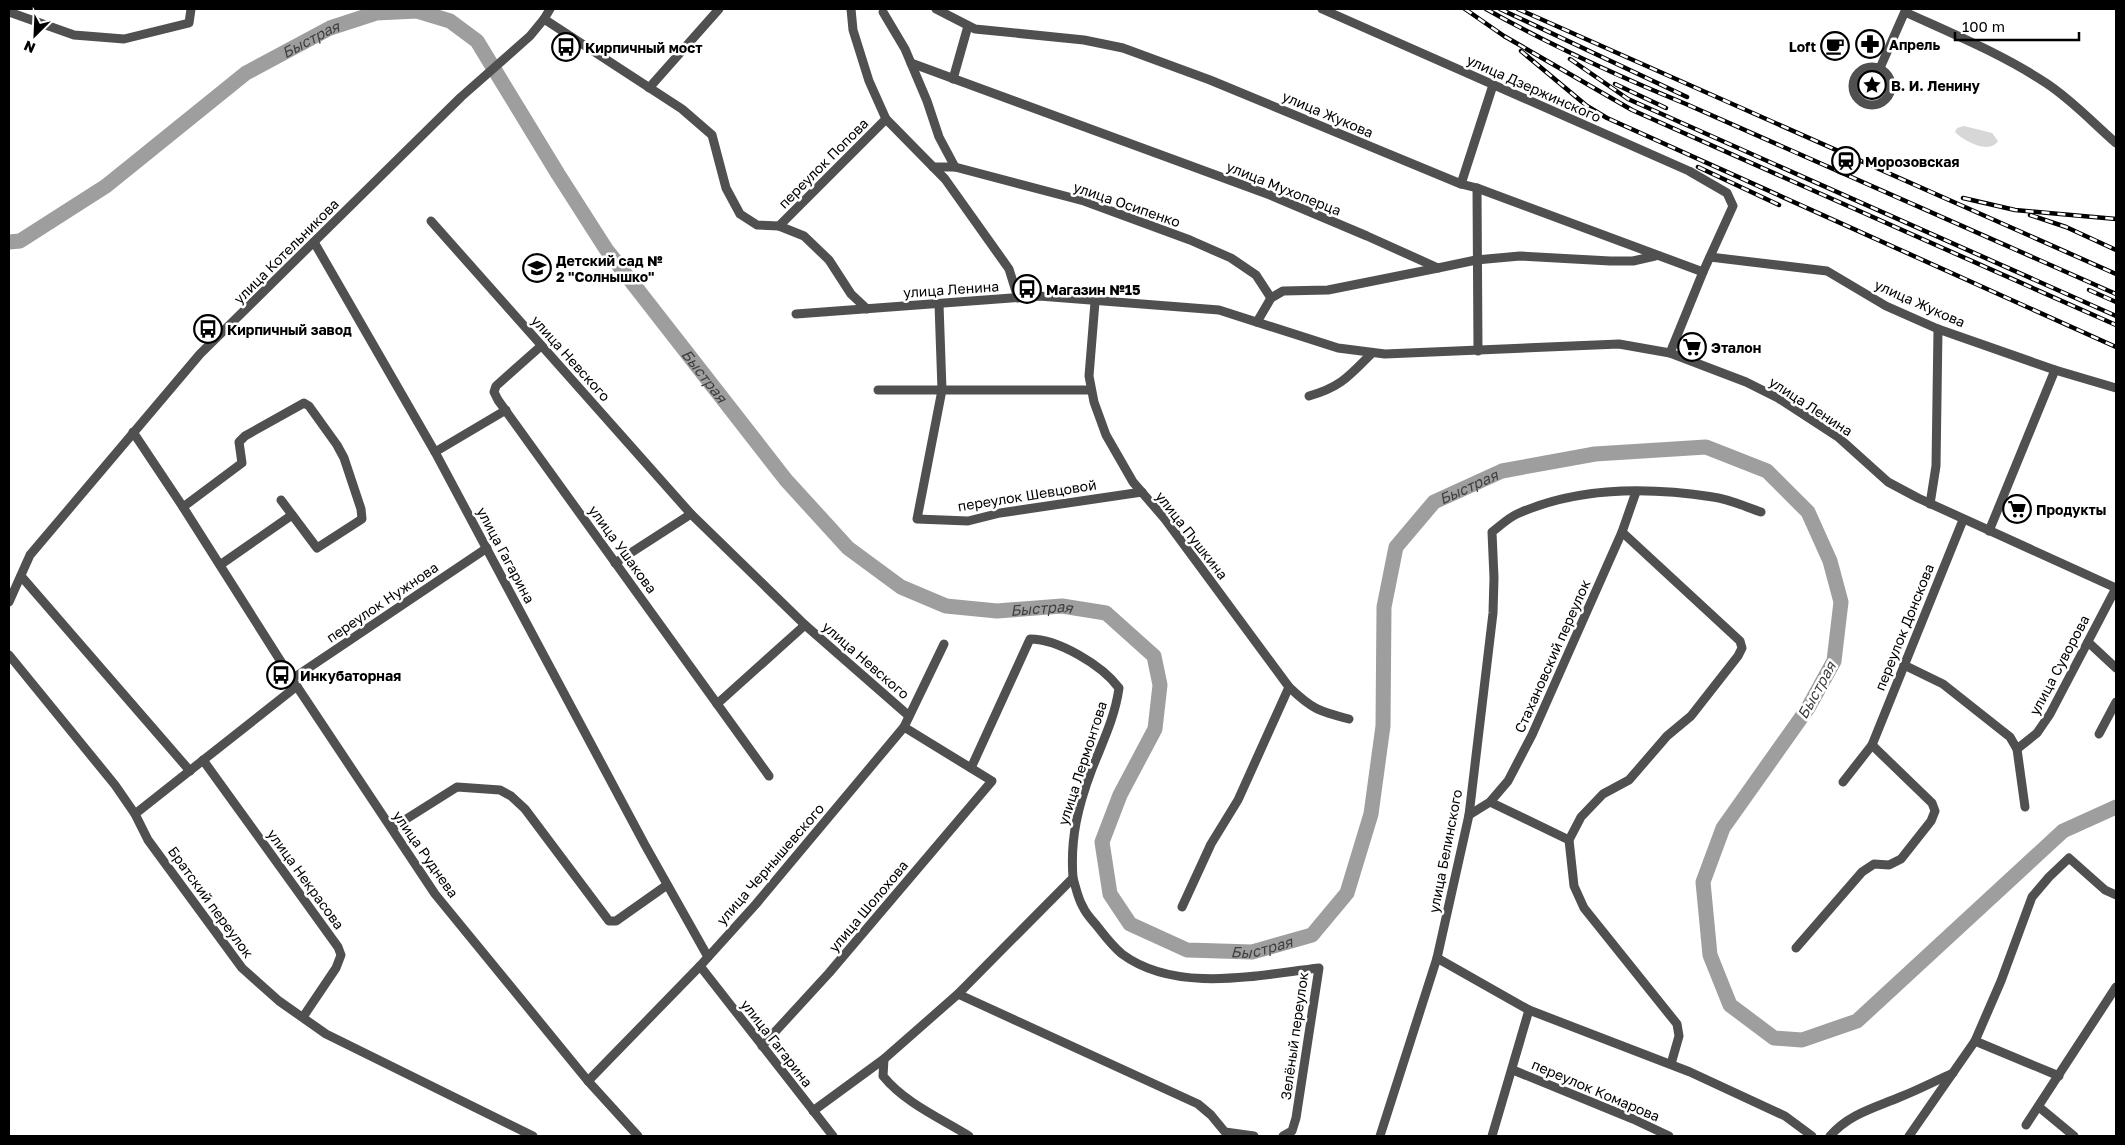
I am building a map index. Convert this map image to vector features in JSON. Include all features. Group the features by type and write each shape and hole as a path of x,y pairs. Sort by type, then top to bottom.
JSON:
{"street":[{"path":"9,12 74,35 124,38 189,23 191,9"},
{"name":"улица Котельникова","path":"9,602 30,555 200,354 462,97 530,36 550,9"},
{"path":"649,88 719,9"},
{"path":"851,9 855,39 869,81 886,119 945,179 1008,269 1018,298"},
{"name":"улица Жукова","path":"936,9 975,29 1084,40 1123,48 1238,91 1461,184 1477,188 1703,272"},
{"name":"улица Дзержинского","path":"1322,9 1689,171 1727,193 1733,206 1710,257"},
{"path":"1880,68 1905,10 1986,48 2046,83 2075,104 2116,143"},
{"path":"883,12 905,49 939,137 955,167"},
{"path":"544,19 682,108 712,135 726,188 740,214 757,226 779,226 804,236 829,260 851,294 867,309"},
{"path":"953,79 968,26"},
{"name":"улица Мухоперца","path":"911,63 1270,195 1438,268"},
{"path":"1870,66 1880,68 1888,74 1892,84 1890,94 1883,102 1874,106 1864,104 1856,98 1852,88 1854,78 1860,70 1870,66"},
{"path":"1461,184 1493,85"},
{"name":"переулок Попова","path":"779,226 886,119"},
{"name":"улица Осипенко","path":"933,167 955,167 1084,201 1190,240 1231,258 1256,275 1271,298"},
{"path":"1477,188 1478,351"},
{"name":"улица Невского","path":"431,221 691,514 805,625 909,716"},
{"name":"улица Гагарина","path":"314,242 435,452 667,885 708,956"},
{"path":"1257,322 1271,298 1283,291 1328,290 1476,260 1520,256 1633,261 1656,256"},
{"path":"1670,353 1710,257"},
{"name":"улица Жукова","path":"1710,257 1826,271 1886,306 1938,329 2055,370 2116,388"},
{"name":"улица Ленина","path":"796,314 1039,296 1095,302 1219,310 1338,348 1372,353 1418,354 1619,344 1670,353 1746,382 1778,398 1838,437 1888,482 1963,520 2116,588"},
{"name":"улица Пушкина","path":"1095,302 1089,376 1091,390 1106,435 1133,482 1164,518 1290,687 1306,702 1321,712 1349,719"},
{"path":"940,304 942,390"},
{"path":"1930,504 1936,466 1938,329"},
{"name":"улица Ушакова","path":"542,346 496,386 494,392 769,776"},
{"path":"1309,396 1329,390 1346,379 1372,353"},
{"path":"1989,531 2055,370"},
{"path":"878,390 1091,390"},
{"name":"переулок Шевцовой","path":"942,390 917,519 968,521 1000,513 1142,492"},
{"path":"183,507 242,463 240,442 245,436 304,403 309,406 338,445 361,509 362,519 317,548 281,500"},
{"path":"435,452 506,410"},
{"name":"улица Руднева","path":"133,432 295,683 435,894 588,1081 638,1136"},
{"name":"улица Белинского","path":"1380,1136 1436,958 1469,815 1493,613 1492,532 1515,514 1545,504 1582,494 1614,490 1636,492"},
{"path":"1636,492 1715,497 1761,512"},
{"name":"Стахановский переулок","path":"1469,815 1490,802 1508,781 1532,735 1622,532 1636,492"},
{"path":"615,562 691,514"},
{"path":"220,565 292,515"},
{"name":"переулок Донскова","path":"1843,782 1872,745 1963,520"},
{"path":"1622,532 1740,641 1742,648 1738,656 1690,716 1667,736 1629,780 1603,794 1581,818 1569,840 1574,886 1584,908 1677,1024 1679,1036 1671,1064"},
{"name":"переулок Нужнова","path":"135,814 204,760 295,683 487,548"},
{"path":"21,576 190,771"},
{"name":"улица Суворова","path":"2018,749 2037,733 2050,714 2116,588"},
{"name":"улица Невского","path":"717,704 805,625"},
{"name":"улица Лермонтова","path":"971,768 1030,639 1042,639 1058,645 1098,667 1111,678 1118,688 1117,704 1108,734 1092,769 1074,828 1072,857 1074,878"},
{"path":"2088,642 2116,668"},
{"name":"улица Чернышевского","path":"588,1081 700,966 756,904 904,727 944,644"},
{"name":"Братский переулок","path":"9,655 115,785 135,814 148,840 242,968 279,1001 326,1034 533,1136"},
{"path":"1904,665 1943,684 2010,737 2018,749 2025,807"},
{"path":"1182,907 1211,844 1238,800 1290,687"},
{"path":"2099,734 2116,702"},
{"path":"904,727 971,768"},
{"path":"1796,948 1862,872 1874,864 1889,865 1902,859 1931,821 1935,811 1932,803 1872,745"},
{"name":"улица Некрасова","path":"204,760 338,947 341,955 336,968 302,1017"},
{"name":"улица Шолохова","path":"762,1046 829,973 992,781 971,768"},
{"path":"392,828 457,787 500,790 511,796 525,809 609,921 616,921 667,885"},
{"path":"1490,802 1569,840"},
{"path":"1909,1136 1975,1040 2001,981 2032,897 2049,877 2069,858 2105,890 2116,895"},
{"path":"813,1112 884,1059 958,994 1074,878"},
{"name":"Зелёный переулок","path":"1074,878 1083,907 1105,936 1122,954 1145,966 1170,975 1192,978 1237,978 1319,968 1296,1118 1292,1131 1283,1136"},
{"path":"1436,958 1530,1010 1671,1064 1786,1116 1812,1136"},
{"name":"улица Гагарина","path":"700,966 833,1136"},
{"path":"2026,1125 2116,987"},
{"path":"958,994 1198,1104 1212,1116 1224,1134 1254,1136"},
{"path":"1492,1136 1530,1010"},
{"path":"1975,1040 2059,1076"},
{"path":"884,1059 883,1076 891,1086 969,1136"},
{"name":"переулок Комарова","path":"1512,1070 1633,1119 1669,1136"},
{"path":"1830,1136 1839,1126 1861,1112 1901,1097 1954,1073"},
{"path":"2038,1107 2074,1136"}],"shaded area":[{"path":"1872,71 1878,72 1886,80 1886,92 1878,100 1872,101 1866,100 1858,92 1857,86 1858,80 1866,72"},
{"path":"1964,126 1992,133 1998,141 1989,147 1976,145 1955,132 1957,128"}],"waterway":[{"name":"Быстрая","path":"9,242 20,241 106,186 246,73 330,28 376,13 417,11 450,21 477,41 606,249 786,480 848,548 901,587 946,606 997,611 1062,606 1106,613 1154,656 1160,685 1155,729 1120,795 1102,842 1110,894 1130,924 1187,950 1252,952 1312,935 1347,893 1371,814 1383,726 1384,607 1396,547 1434,502 1502,471 1595,454 1706,447 1767,471 1808,512 1830,561 1841,602 1834,661 1808,708 1723,828 1703,882 1710,955 1730,1005 1774,1038 1802,1040 1857,1021 2063,831 2116,807"}],"railway":[{"path":"1465,9 1504,36 1632,110 2116,325"},
{"path":"1486,9 1560,48 1609,71 2116,294"},
{"path":"1500,9 1687,97"},
{"path":"1518,9 2116,274"},
{"path":"1521,51 1587,106 1607,118 2116,347"},
{"path":"1570,59 1628,99 2116,316"},
{"path":"1615,84 1666,108"},
{"path":"1698,167 1779,205"},
{"path":"1963,198 2015,210 2116,219"},
{"path":"2030,215 2066,227 2116,250"},
{"path":"2089,290 2116,302"}],"place":[{"name":"Апрель","path":"1870,44"},
{"name":"Loft","path":"1835,46"},
{"name":"Кирпичный мост","path":"566,47"},
{"name":"В. И. Ленину","path":"1872,85"},
{"name":"Морозовская","path":"1846,161"},
{"name":"Детский сад № 2 \"Солнышко\"","path":"537,268"},
{"name":"Магазин №15","path":"1027,289"},
{"name":"Кирпичный завод","path":"208,329"},
{"name":"Эталон","path":"1692,347"},
{"name":"Продукты","path":"2017,509"},
{"name":"Инкубаторная","path":"281,675"}]}
